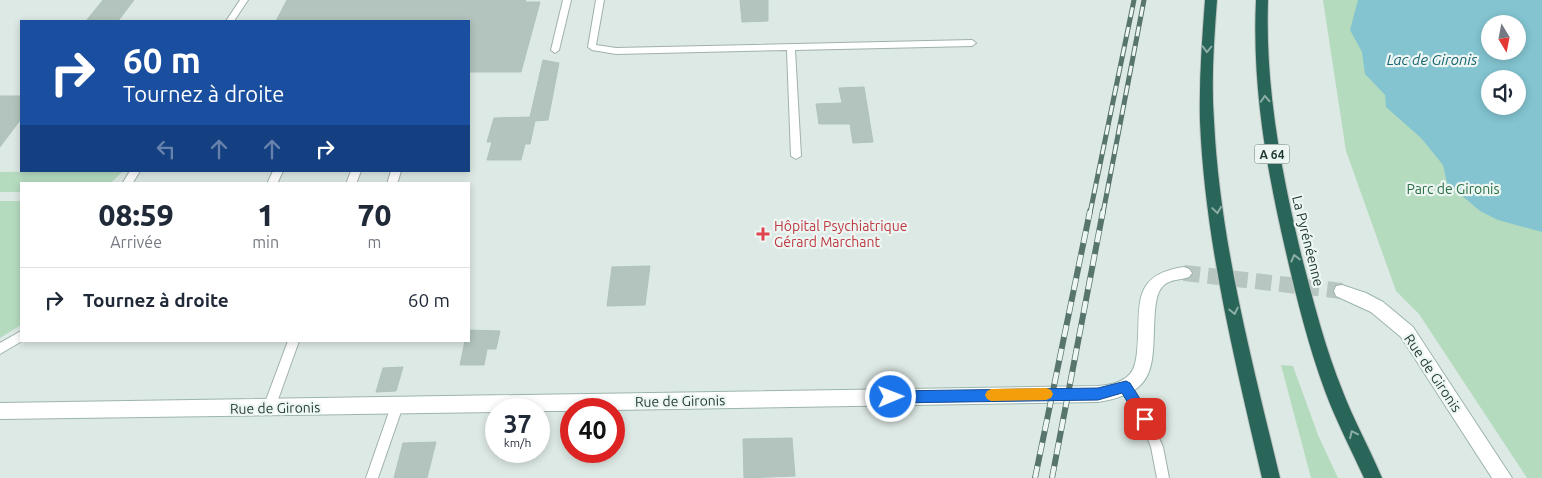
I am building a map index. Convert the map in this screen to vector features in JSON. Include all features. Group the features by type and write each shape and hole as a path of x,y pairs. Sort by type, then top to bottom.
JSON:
{"highway":[{"path":"1211,0 1206,106 1212,174 1224,263 1271,478"},
{"name":"La Pyrénéenne","path":"1262,0 1261,23 1266,117 1276,180 1306,306 1331,383 1373,478"}],"street":[{"path":"1126,387 1138,376 1144,362 1147,306 1150,291 1157,281 1168,275 1184,274"},
{"name":"Rue de Gironis","path":"1342,291 1370,302 1391,316 1407,332 1503,478"},
{"name":"Rue de Gironis","path":"0,411 1098,394 1126,387"}],"lane":[{"path":"231,20 244,0"},
{"path":"555,50 567,0"},
{"path":"600,0 592,47 616,51 972,42"},
{"path":"791,47 796,156"},
{"path":"0,349 20,337"},
{"path":"269,408 294,342"},
{"path":"1126,387 1145,419 1157,447 1163,478"},
{"path":"372,478 397,406"}],"green space":[{"name":"Parc de Gironis","path":"1323,0 1542,0 1542,478 1527,478 1419,314 1396,291 1346,151"},
{"path":"0,172 122,172 111,182 20,182 20,192 0,192"},
{"path":"0,201 20,201 20,326 0,338"},
{"path":"1281,365 1293,366 1318,435 1338,478 1311,478"}],"water":[{"name":"Lac de Gironis","path":"1358,0 1542,0 1542,232 1498,220 1480,211 1447,183 1443,165 1421,138 1386,107 1385,95 1365,74 1362,52 1350,30"}],"building":[{"path":"103,0 134,0 119,20 87,20"},
{"path":"287,0 526,0 525,2 540,2 521,72 470,72 470,20 277,20"},
{"path":"740,0 768,0 768,21 742,22"},
{"path":"543,60 559,63 548,120 535,121 530,144 525,144 521,160 487,160 492,142 487,142 494,118 530,117"},
{"path":"864,87 873,142 853,143 850,124 819,124 816,104 842,103 839,88"},
{"path":"0,96 20,96 20,120 0,147"},
{"path":"650,266 645,305 607,306 612,267"},
{"path":"470,330 500,331 496,349 487,349 484,365 460,365 465,342 470,342"},
{"path":"403,367 396,391 376,392 383,368"},
{"path":"792,438 795,476 744,478 743,439"},
{"path":"436,442 427,478 394,478 403,443"}],"tunnel":[{"path":"1184,273 1342,291"}],"railway":[{"path":"1090,213 1134,0"},
{"path":"1103,213 1144,0"},
{"path":"1035,478 1090,211"},
{"path":"1052,478 1103,211"}],"slow traffic":[{"path":"991,395 1046,394"}],"place":[{"name":"Hôpital Psychiatrique Gérard Marchant","path":"763,234"}],"route":[{"path":"891,397 1098,394 1126,387 1145,419"}]}
